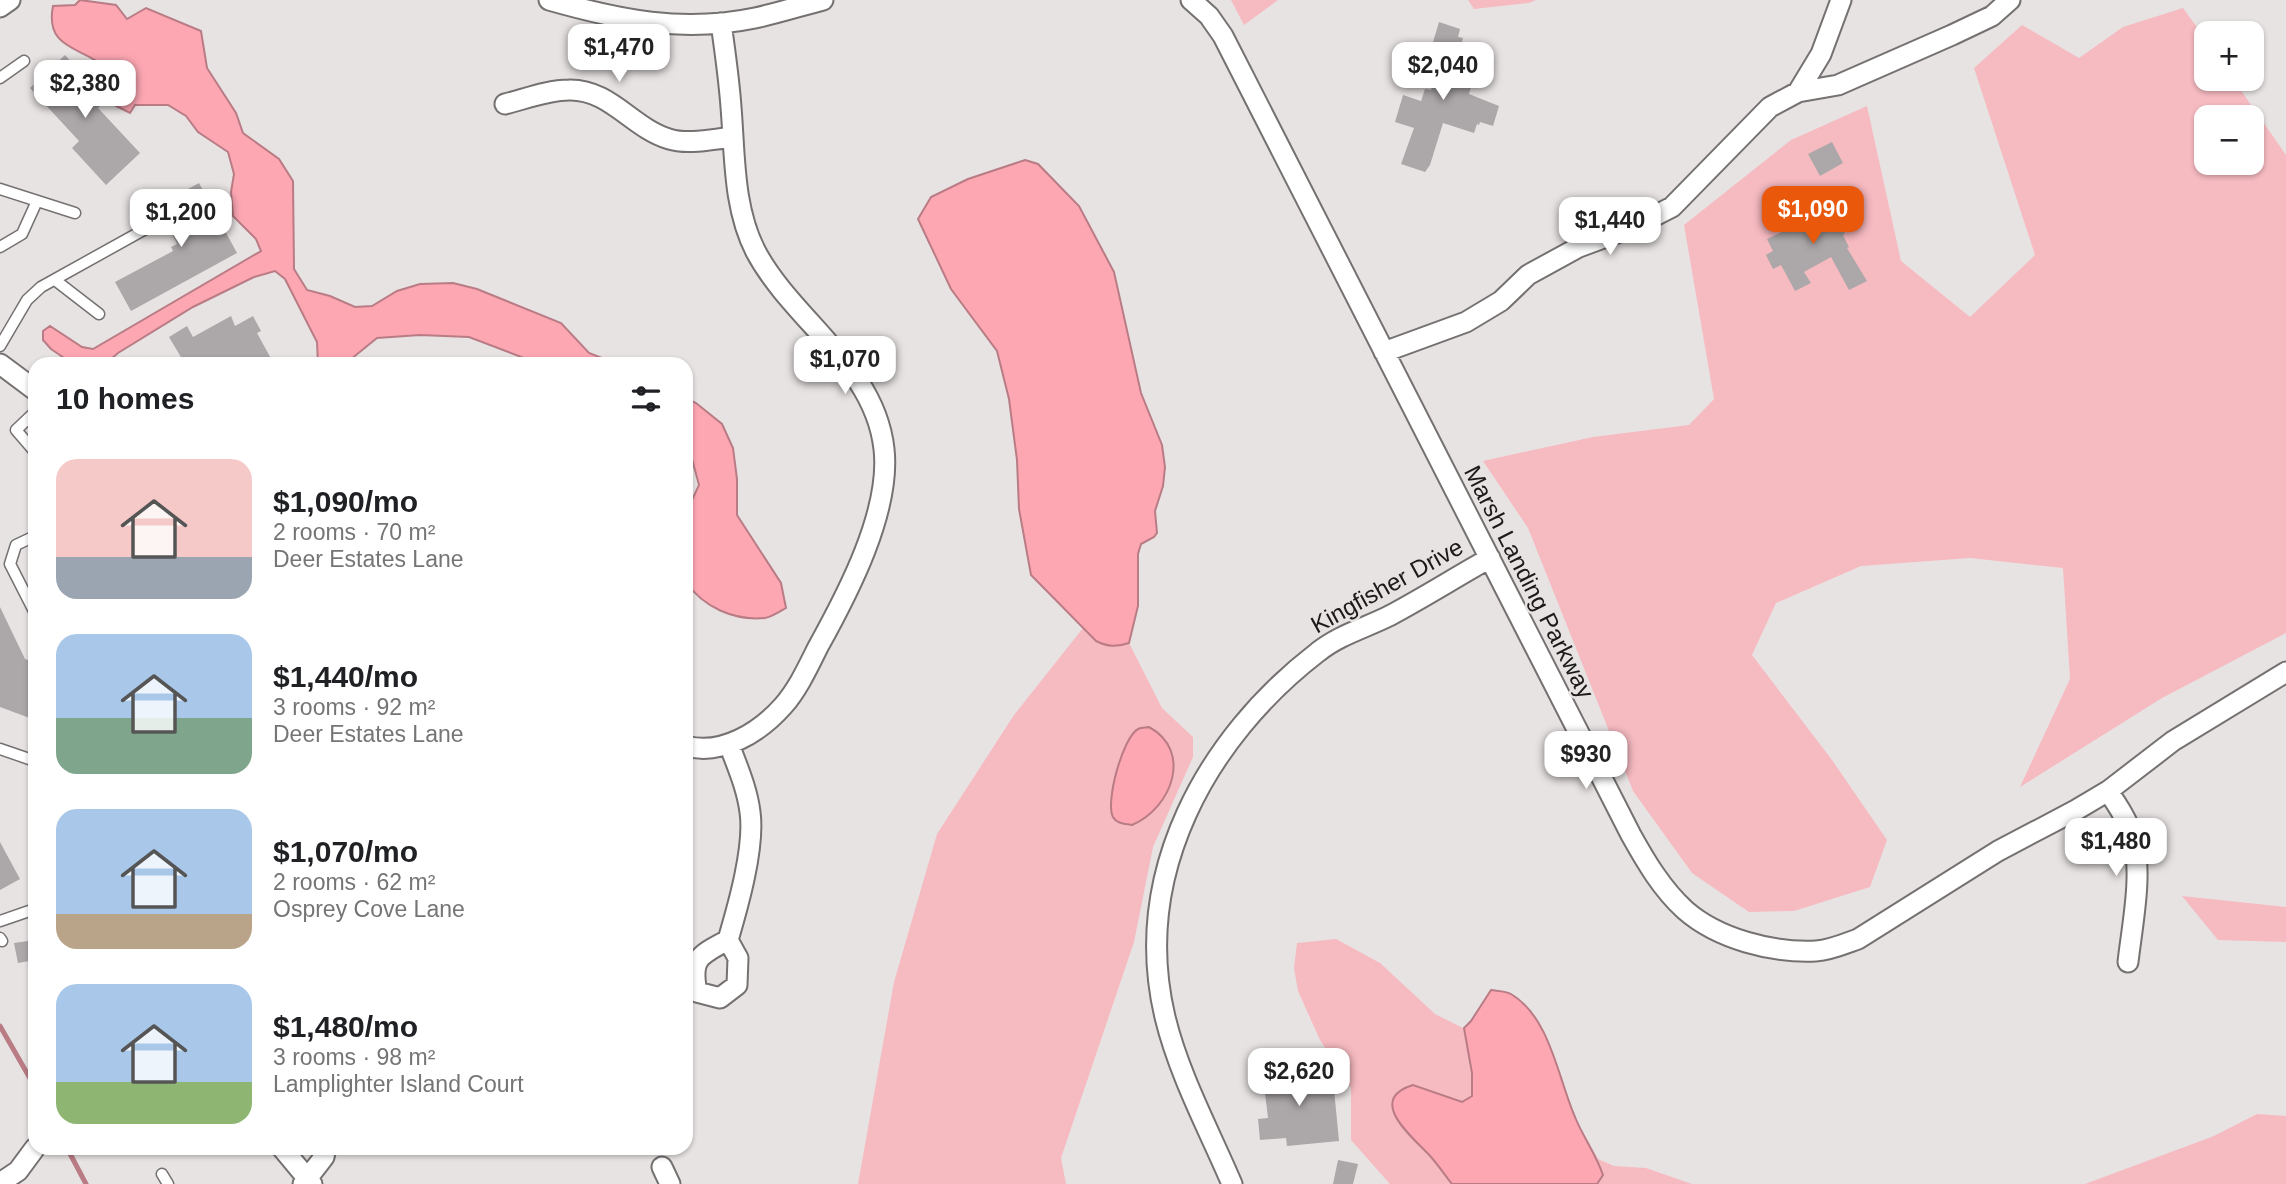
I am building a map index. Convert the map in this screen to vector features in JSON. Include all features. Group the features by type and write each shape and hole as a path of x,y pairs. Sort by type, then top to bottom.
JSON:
{"street":[{"path":"0,7 10,0"},
{"path":"549,0 643,23 684,25 755,18 822,0"},
{"name":"Marsh Landing Parkway","path":"1191,0 1209,16 1223,36 1648,865 1686,911 1708,926 1731,937 1786,950 1817,951 1858,939 1998,850 2108,791 2173,741 2286,672"},
{"path":"1798,92 1821,54 1841,0"},
{"path":"1384,352 1466,323 1501,301 1528,275 1579,247 1633,228 1672,207 1770,107 1798,92 1838,85 1992,16 2010,0"},
{"path":"693,747 712,749 743,738 784,705 839,609 860,563 881,498 885,473 884,448 878,418 860,382 775,282 748,234 738,197 721,23"},
{"path":"505,104 565,90 579,91 606,99 668,139 682,141 733,137"},
{"path":"0,364 28,385"},
{"name":"Kingfisher Drive","path":"1232,1184 1177,1056 1165,1016 1159,978 1157,939 1161,900 1167,866 1180,827 1195,793 1215,759 1240,727 1309,659 1334,641 1388,616 1490,558"},
{"path":"728,940 751,835 747,793 729,744"},
{"path":"2108,791 2127,821 2136,852 2128,962"},
{"path":"0,1183 18,1171 30,1155"},
{"path":"287,1155 308,1183 324,1155"}],"lane":[{"path":"0,78 24,61"},
{"path":"0,189 75,214"},
{"path":"0,247 22,234 37,201"},
{"path":"0,346 27,300 41,287 158,222"},
{"path":"55,280 99,314"},
{"path":"28,419 16,430 28,444"},
{"path":"28,539 16,545 10,564 28,599"},
{"path":"0,749 28,759"},
{"path":"0,921 28,911"},
{"path":"162,1174 167,1184"}],"shaded area":[{"path":"80,0 116,5 127,19 146,8 201,31 207,68 236,113 243,133 279,159 293,181 294,269 307,290 355,307 372,306 397,291 420,284 453,283 477,289 561,323 589,353 599,357 521,357 469,337 420,335 377,338 354,357 318,357 317,342 285,279 275,271 254,277 193,307 113,357 63,357 43,340 43,331 50,326 82,347 93,349 261,251 256,239 233,216 231,192 234,174 228,152 198,132 186,116 168,105 135,105 130,113 116,106 114,81 105,67 63,42 56,34 52,22 53,6 75,5"},
{"path":"1231,0 1278,0 1244,25"},
{"path":"1468,0 1536,0 1474,9"},
{"path":"2183,8 2194,23 2194,91 2241,91 2251,105 2194,105 2194,175 2264,175 2264,123 2286,155 2286,633 2162,698 2020,787 2070,679 2063,568 1970,558 1861,566 1776,603 1752,655 1832,760 1887,840 1870,887 1794,911 1749,912 1692,873 1633,791 1528,528 1483,461 1593,437 1689,425 1714,399 1684,225 1791,140 1867,106 1901,261 1970,317 2035,255 1974,68 2022,25 2079,58 2123,27"},
{"path":"1025,160 1038,164 1079,206 1114,272 1141,393 1162,445 1165,467 1163,486 1155,511 1157,533 1141,544 1138,554 1138,606 1129,643 1120,645 1096,641 1031,575 1019,509 1017,460 1009,399 997,351 951,289 918,219 931,197 968,179"},
{"path":"693,402 722,424 733,448 737,479 737,515 781,583 786,608 765,618 731,615 710,605 693,591 693,498 699,485 693,463"},
{"path":"1083,628 1093,637 1110,645 1129,643 1162,708 1193,737 1193,757 1153,847 1134,942 1061,1158 1066,1184 858,1184 894,982 937,834 1014,715"},
{"path":"1149,727 1163,737 1171,750 1174,764 1172,779 1167,793 1146,817 1132,825 1122,823 1113,817 1111,809 1117,770 1132,734 1138,729"},
{"path":"2182,896 2286,907 2286,942 2218,940"},
{"path":"1336,939 1380,963 1435,1014 1463,1028 1471,1021 1491,990 1510,993 1535,1016 1554,1058 1575,1118 1598,1159 1614,1166 1646,1168 1692,1184 1390,1184 1351,1140 1351,1088 1320,1040 1298,991 1294,968 1297,943"},
{"path":"1491,990 1509,993 1524,1004 1544,1033 1575,1117 1603,1175 1597,1184 1452,1184 1398,1120 1393,1110 1393,1100 1399,1092 1413,1085 1462,1102 1472,1096 1472,1073 1464,1028"},
{"path":"2257,1114 2286,1116 2286,1184 2085,1184 2214,1136"}],"building":[{"path":"1439,22 1460,29 1458,37 1463,38 1460,49 1465,57 1461,69 1475,73 1469,94 1499,106 1493,126 1480,122 1474,133 1443,123 1430,165 1425,172 1401,164 1414,128 1395,122 1403,95 1421,101 1425,89 1431,90 1439,63 1428,59"},
{"path":"65,55 106,100 98,108 140,153 106,185 72,148 79,141 30,88"},
{"path":"1832,142 1843,163 1820,176 1808,154"},
{"path":"199,183 237,253 131,311 115,282 173,251 171,247 177,244 158,205"},
{"path":"1815,191 1829,219 1836,215 1845,234 1843,235 1849,247 1847,248 1867,281 1849,290 1831,257 1804,272 1811,283 1795,291 1781,265 1773,269 1766,255 1773,251 1767,239 1804,221 1794,202"},
{"path":"231,316 235,326 253,316 261,331 257,333 270,357 181,357 169,337 187,326 193,337"},
{"path":"0,607 25,659 28,660 28,717 0,707"},
{"path":"0,842 20,879 0,890"},
{"path":"28,941 28,961 18,963 14,943"},
{"path":"1308,1066 1310,1081 1333,1079 1339,1141 1287,1146 1286,1138 1260,1140 1258,1119 1268,1118 1265,1093 1269,1092 1267,1070"},
{"path":"1338,1160 1358,1164 1353,1184 1333,1184"}],"waterway":[{"path":"0,1026 28,1075"},
{"path":"71,1155 86,1184"}]}
